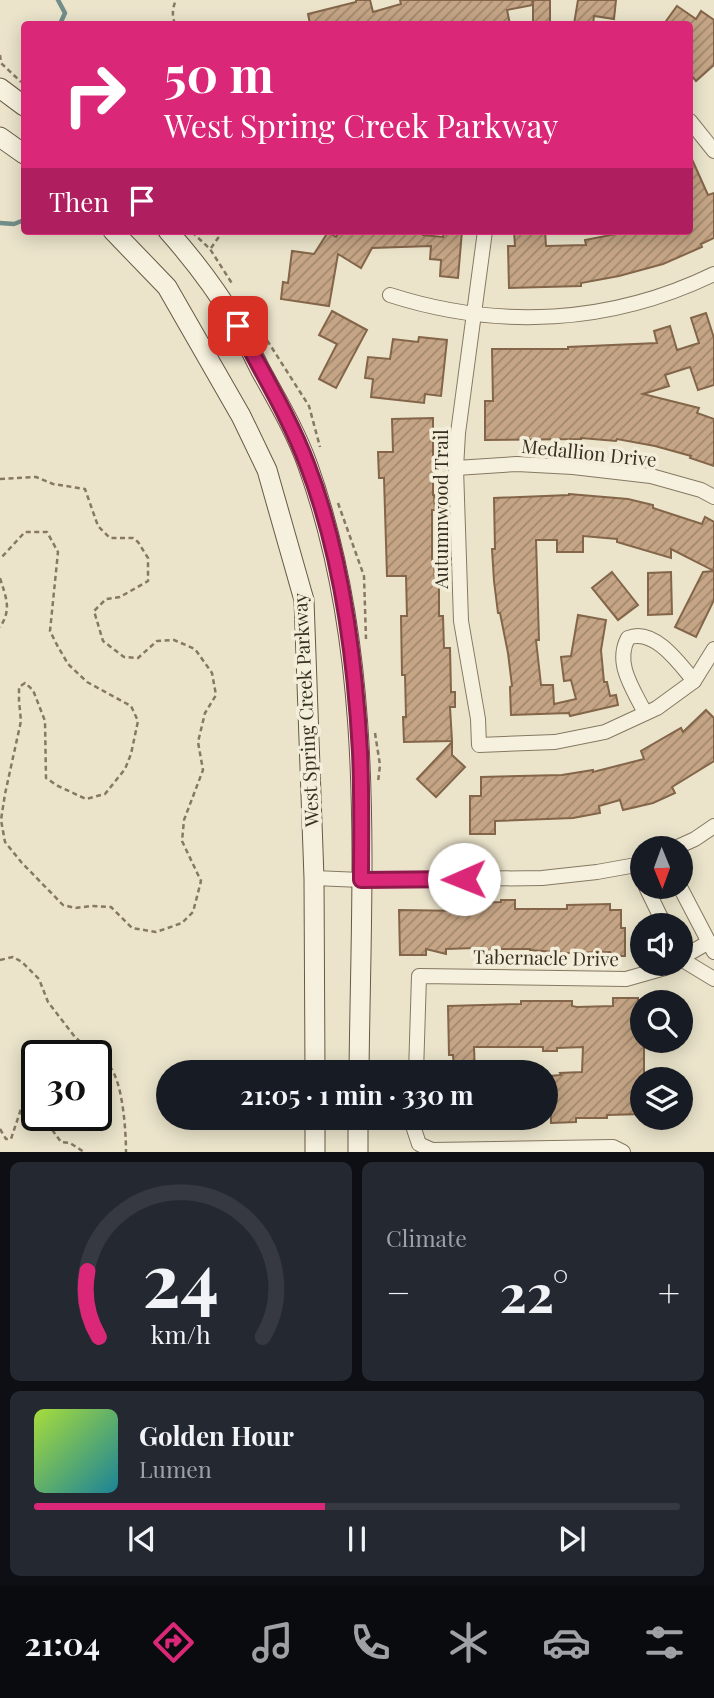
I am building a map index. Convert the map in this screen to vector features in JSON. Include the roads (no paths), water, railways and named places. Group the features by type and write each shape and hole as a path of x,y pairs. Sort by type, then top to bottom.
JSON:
{"main road":[{"path":"0,88 21,104"},
{"path":"0,137 21,152"},
{"name":"West Spring Creek Parkway","path":"117,235 167,288 235,405 267,470 304,600 314,878 315,1060"},
{"path":"172,235 194,260 238,326 286,416 307,464 325,519 338,572 354,676 360,753 359,1060"},
{"path":"315,1130 315,1152"},
{"path":"358,1130 358,1152"}],"street":[{"path":"693,125 714,150"},
{"name":"Autumnwood Trail","path":"484,235 458,433 456,468 461,621 478,719 479,745 555,742 605,732 645,713"},
{"path":"390,295 474,314 543,318 621,307 685,287 714,274"},
{"name":"Medallion Drive","path":"456,468 517,464 573,467 651,476 714,497"},
{"path":"694,681 669,651 646,637 636,635 628,638 622,652 623,663 645,713 657,708 694,681 714,649"},
{"path":"693,840 714,826"},
{"path":"314,878 542,878 630,869"},
{"path":"687,900 712,947 693,954"},
{"path":"693,966 714,979"},
{"name":"Tabernacle Drive","path":"416,1060 419,976 626,979 636,976"},
{"path":"414,1130 419,1144 432,1150 613,1147 623,1152"}],"waterway":[{"path":"58,0 65,13 61,21"},
{"path":"0,223 14,224 21,221"}]}
